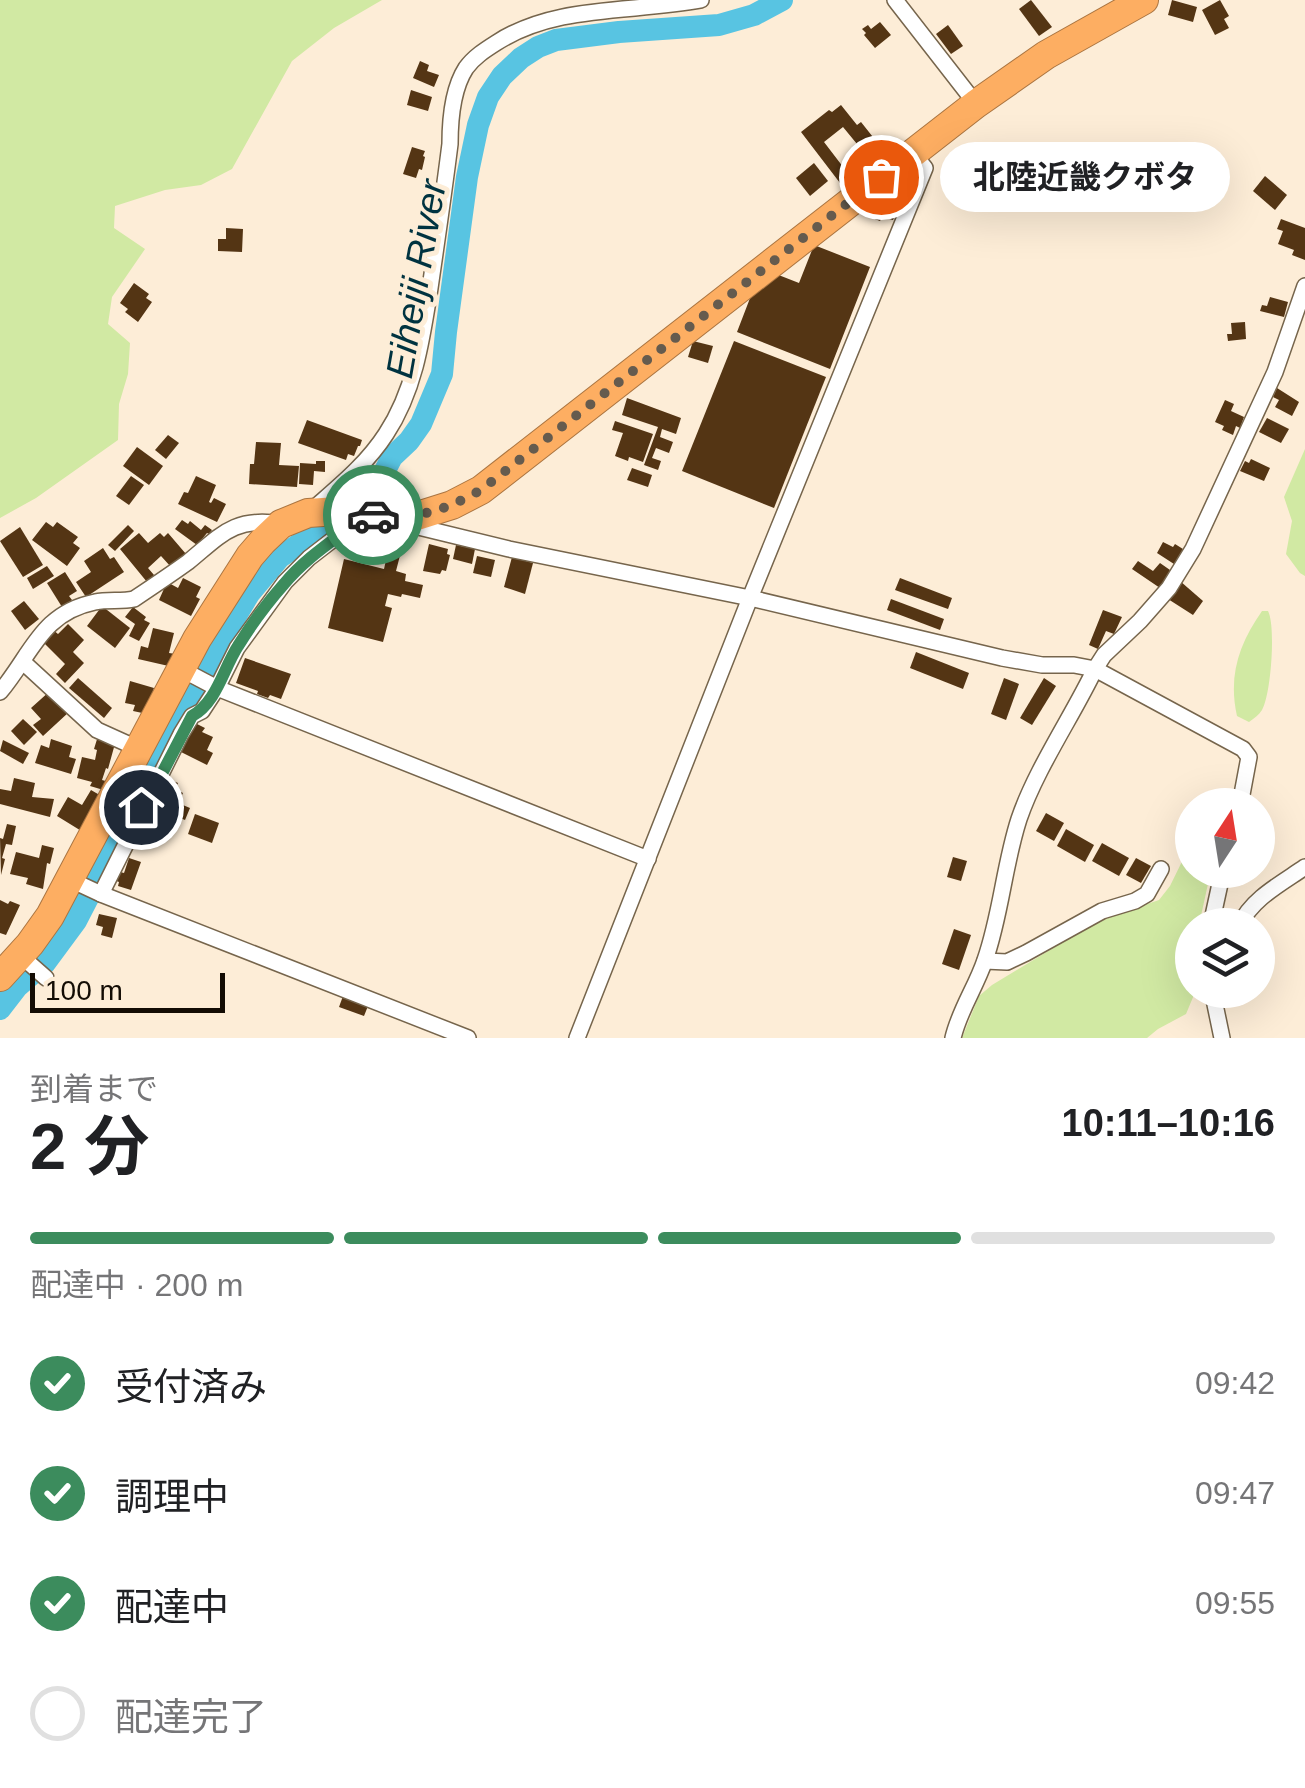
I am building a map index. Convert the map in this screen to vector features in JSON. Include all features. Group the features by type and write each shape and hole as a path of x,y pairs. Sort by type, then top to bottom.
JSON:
{"highway":[{"path":"0,978 23,957 73,881 111,839 153,751 197,639 250,556 281,524 313,512 414,517 481,490 976,104 1046,55 1144,0"}],"street":[{"path":"313,512 358,471 386,434 414,377 432,276 450,126 466,69 479,54 502,39 553,18 700,0"},
{"path":"896,0 976,104"},
{"path":"577,1038 924,168 912,152"},
{"path":"953,1038 985,961 1019,820 1030,793 1104,655 1168,588 1193,549 1275,372 1305,286"},
{"path":"23,662 97,730 153,751 202,711 237,648 285,582 364,514"},
{"path":"396,517 405,526 750,598 1002,658 1095,669 1244,750 1249,758 1243,788"},
{"path":"0,692 56,618 98,601 134,599 224,531 262,521 281,524"},
{"path":"184,671 648,859"},
{"path":"99,894 111,839"},
{"path":"1251,908 1305,867"},
{"path":"985,961 1007,962 1091,916 1135,901 1147,894 1161,869"},
{"path":"73,881 468,1038"},
{"path":"23,957 46,978"},
{"path":"1217,1008 1222,1038"}],"green space":[{"path":"0,0 382,0 334,28 292,61 232,169 201,185 165,190 115,206 114,228 145,249 112,297 108,324 130,343 128,374 119,404 118,440 36,498 0,518"},
{"path":"1305,449 1305,576 1286,554 1292,521 1284,497"},
{"path":"1262,611 1268,611 1270,619 1270,676 1262,710 1249,722 1237,716 1235,674 1247,636"},
{"path":"1175,876 1175,888 1207,888 1203,908 1175,908 1175,1008 1188,1008 1186,1014 1147,1038 962,1038 979,996 992,985 1088,927 1159,900"}],"building":[{"path":"1031,0 1052,27 1039,36 1019,9"},
{"path":"1172,0 1197,7 1193,22 1168,15"},
{"path":"1220,0 1229,16 1224,19 1229,28 1215,35 1202,10"},
{"path":"880,22 891,35 875,48 862,29 868,25 871,29"},
{"path":"948,25 963,46 951,54 936,34"},
{"path":"420,61 429,65 427,71 439,75 434,87 413,78"},
{"path":"411,90 432,97 428,111 407,105"},
{"path":"841,105 857,125 861,122 884,151 871,161 843,127 824,142 850,176 840,183 801,132"},
{"path":"412,147 425,151 422,170 416,178 403,174"},
{"path":"971,147 988,152 982,170 964,167"},
{"path":"999,154 1013,159 1007,176 993,171"},
{"path":"1020,161 1033,166 1031,173 1036,175 1030,190 1013,181"},
{"path":"814,163 828,181 810,196 796,178"},
{"path":"1265,176 1287,195 1275,210 1253,191"},
{"path":"885,189 902,194 893,220 882,217 880,221 872,218"},
{"path":"1281,219 1305,228 1305,260 1278,244 1283,231 1277,229"},
{"path":"226,228 243,229 242,252 218,251 218,239 226,239"},
{"path":"814,245 870,267 830,369 737,332 752,293 776,274 799,283"},
{"path":"134,283 149,294 146,298 152,302 138,322 120,303"},
{"path":"1270,297 1288,302 1284,317 1260,311"},
{"path":"1245,322 1246,339 1228,341 1231,323"},
{"path":"693,341 713,346 708,363 688,357"},
{"path":"734,341 826,377 774,508 682,471"},
{"path":"1277,388 1299,402 1292,416 1275,407 1279,400 1273,397"},
{"path":"627,398 681,418 676,434 662,429 660,437 673,442 669,453 656,448 652,458 661,461 658,470 644,465 658,427 622,415"},
{"path":"1225,400 1234,404 1231,411 1244,417 1233,435 1215,422"},
{"path":"1267,418 1289,429 1281,443 1259,432"},
{"path":"307,420 362,440 354,456 348,454 346,460 298,443"},
{"path":"615,421 653,434 643,462 615,456 623,433 612,430"},
{"path":"168,435 179,443 166,459 155,450"},
{"path":"256,442 281,443 279,465 299,466 297,487 249,484"},
{"path":"137,447 163,466 149,485 123,466"},
{"path":"1251,459 1270,468 1264,481 1240,471 1245,461 1249,463"},
{"path":"325,461 325,472 314,471 313,485 299,484 300,463"},
{"path":"632,468 652,475 648,487 627,480"},
{"path":"131,476 144,485 129,505 116,496"},
{"path":"196,476 216,485 209,502 214,498 226,504 217,522 178,504"},
{"path":"182,520 201,530 205,525 212,530 197,545 175,529"},
{"path":"46,522 53,527 57,522 78,537 73,543 80,548 67,566 32,540"},
{"path":"363,524 379,528 374,553 357,549"},
{"path":"128,525 134,531 115,551 108,545"},
{"path":"20,527 43,565 23,577 0,541"},
{"path":"394,529 406,532 396,571 406,574 405,581 423,585 420,598 388,594 385,606 392,608 383,642 328,628 344,559 384,569 386,560 374,557 379,536 391,539"},
{"path":"139,533 148,543 160,533 164,537 168,533 186,554 171,567 161,556 148,568 154,575 147,582 120,549"},
{"path":"1163,542 1183,549 1174,564 1157,553"},
{"path":"429,544 448,549 446,571 440,574 423,571"},
{"path":"456,545 475,549 472,564 453,559"},
{"path":"103,548 124,572 86,597 76,582 91,572 84,561"},
{"path":"477,556 495,560 491,577 473,573"},
{"path":"512,557 533,563 525,594 504,587"},
{"path":"1138,561 1153,571 1160,563 1170,570 1160,588 1132,569"},
{"path":"47,566 54,576 33,589 27,578"},
{"path":"65,572 77,591 62,607 47,583"},
{"path":"183,578 201,587 191,616 159,600 167,582 178,588"},
{"path":"900,578 952,598 948,609 895,590"},
{"path":"1180,581 1203,601 1193,615 1168,599"},
{"path":"891,599 944,619 940,630 887,610"},
{"path":"24,601 39,619 25,630 11,611"},
{"path":"102,606 130,628 115,648 87,626"},
{"path":"133,607 150,623 139,641 129,636 135,624 125,617"},
{"path":"1103,610 1122,617 1114,634 1106,631 1098,649 1089,645"},
{"path":"68,624 84,640 73,652 84,663 65,683 56,674 65,664 41,640 52,629 58,634"},
{"path":"153,628 174,633 169,653 176,654 173,667 138,659 141,646 148,648"},
{"path":"916,652 969,673 963,689 910,668"},
{"path":"245,658 291,674 281,699 270,695 268,698 236,683"},
{"path":"78,678 112,708 104,718 69,688"},
{"path":"1004,678 1019,684 1006,720 991,714"},
{"path":"1044,678 1056,686 1032,725 1020,718"},
{"path":"130,681 154,688 147,714 133,711 135,705 125,703"},
{"path":"50,691 69,712 43,736 33,725 41,719 31,708"},
{"path":"23,719 37,732 24,745 11,731"},
{"path":"193,722 213,737 207,750 213,753 207,765 179,751"},
{"path":"98,736 116,740 102,780 109,782 107,791 77,778 82,757 95,760"},
{"path":"51,739 72,746 69,757 76,759 71,774 35,763 41,745 49,748"},
{"path":"3,740 29,753 23,764 0,751"},
{"path":"14,778 35,783 32,797 54,799 50,817 0,804 0,789 11,791"},
{"path":"168,779 178,783 175,789 183,793 178,803 190,808 185,820 151,806 155,798 159,800"},
{"path":"91,790 103,797 83,832 57,816 68,797 82,805"},
{"path":"1046,813 1064,823 1054,841 1036,831"},
{"path":"195,814 219,823 212,843 188,834"},
{"path":"7,824 16,826 12,845 6,844 1,875 0,838 3,839"},
{"path":"1066,829 1094,845 1085,862 1057,846"},
{"path":"1102,843 1129,858 1119,876 1092,861"},
{"path":"42,845 54,848 43,889 26,884 28,878 10,874 16,852 39,858"},
{"path":"953,857 967,861 961,881 947,877"},
{"path":"129,858 141,862 131,890 118,886 119,882 114,880 117,871 124,873"},
{"path":"1136,858 1151,866 1141,883 1126,875"},
{"path":"0,900 20,905 6,935 0,933"},
{"path":"99,914 117,918 112,938 101,935 103,927 96,925"},
{"path":"954,929 971,935 959,970 942,964"},
{"path":"343,996 368,1006 364,1016 339,1007"}],"waterway":[{"name":"Eiheiji River","path":"0,1009 17,987 45,963 76,921 153,760 190,706 249,594 280,557 365,500 392,457 421,424 442,374 467,177 478,125 488,97 502,76 521,58 556,40 719,25 754,15 782,0"}],"way so far":[{"path":"373,515 414,517 452,506 481,490 881,177"}],"place":[{"name":"北陸近畿クボタ","path":"881,177"}],"route":[{"path":"141,807 144,808 192,716 202,711 237,648 285,582 337,536 367,514 373,515"}]}
